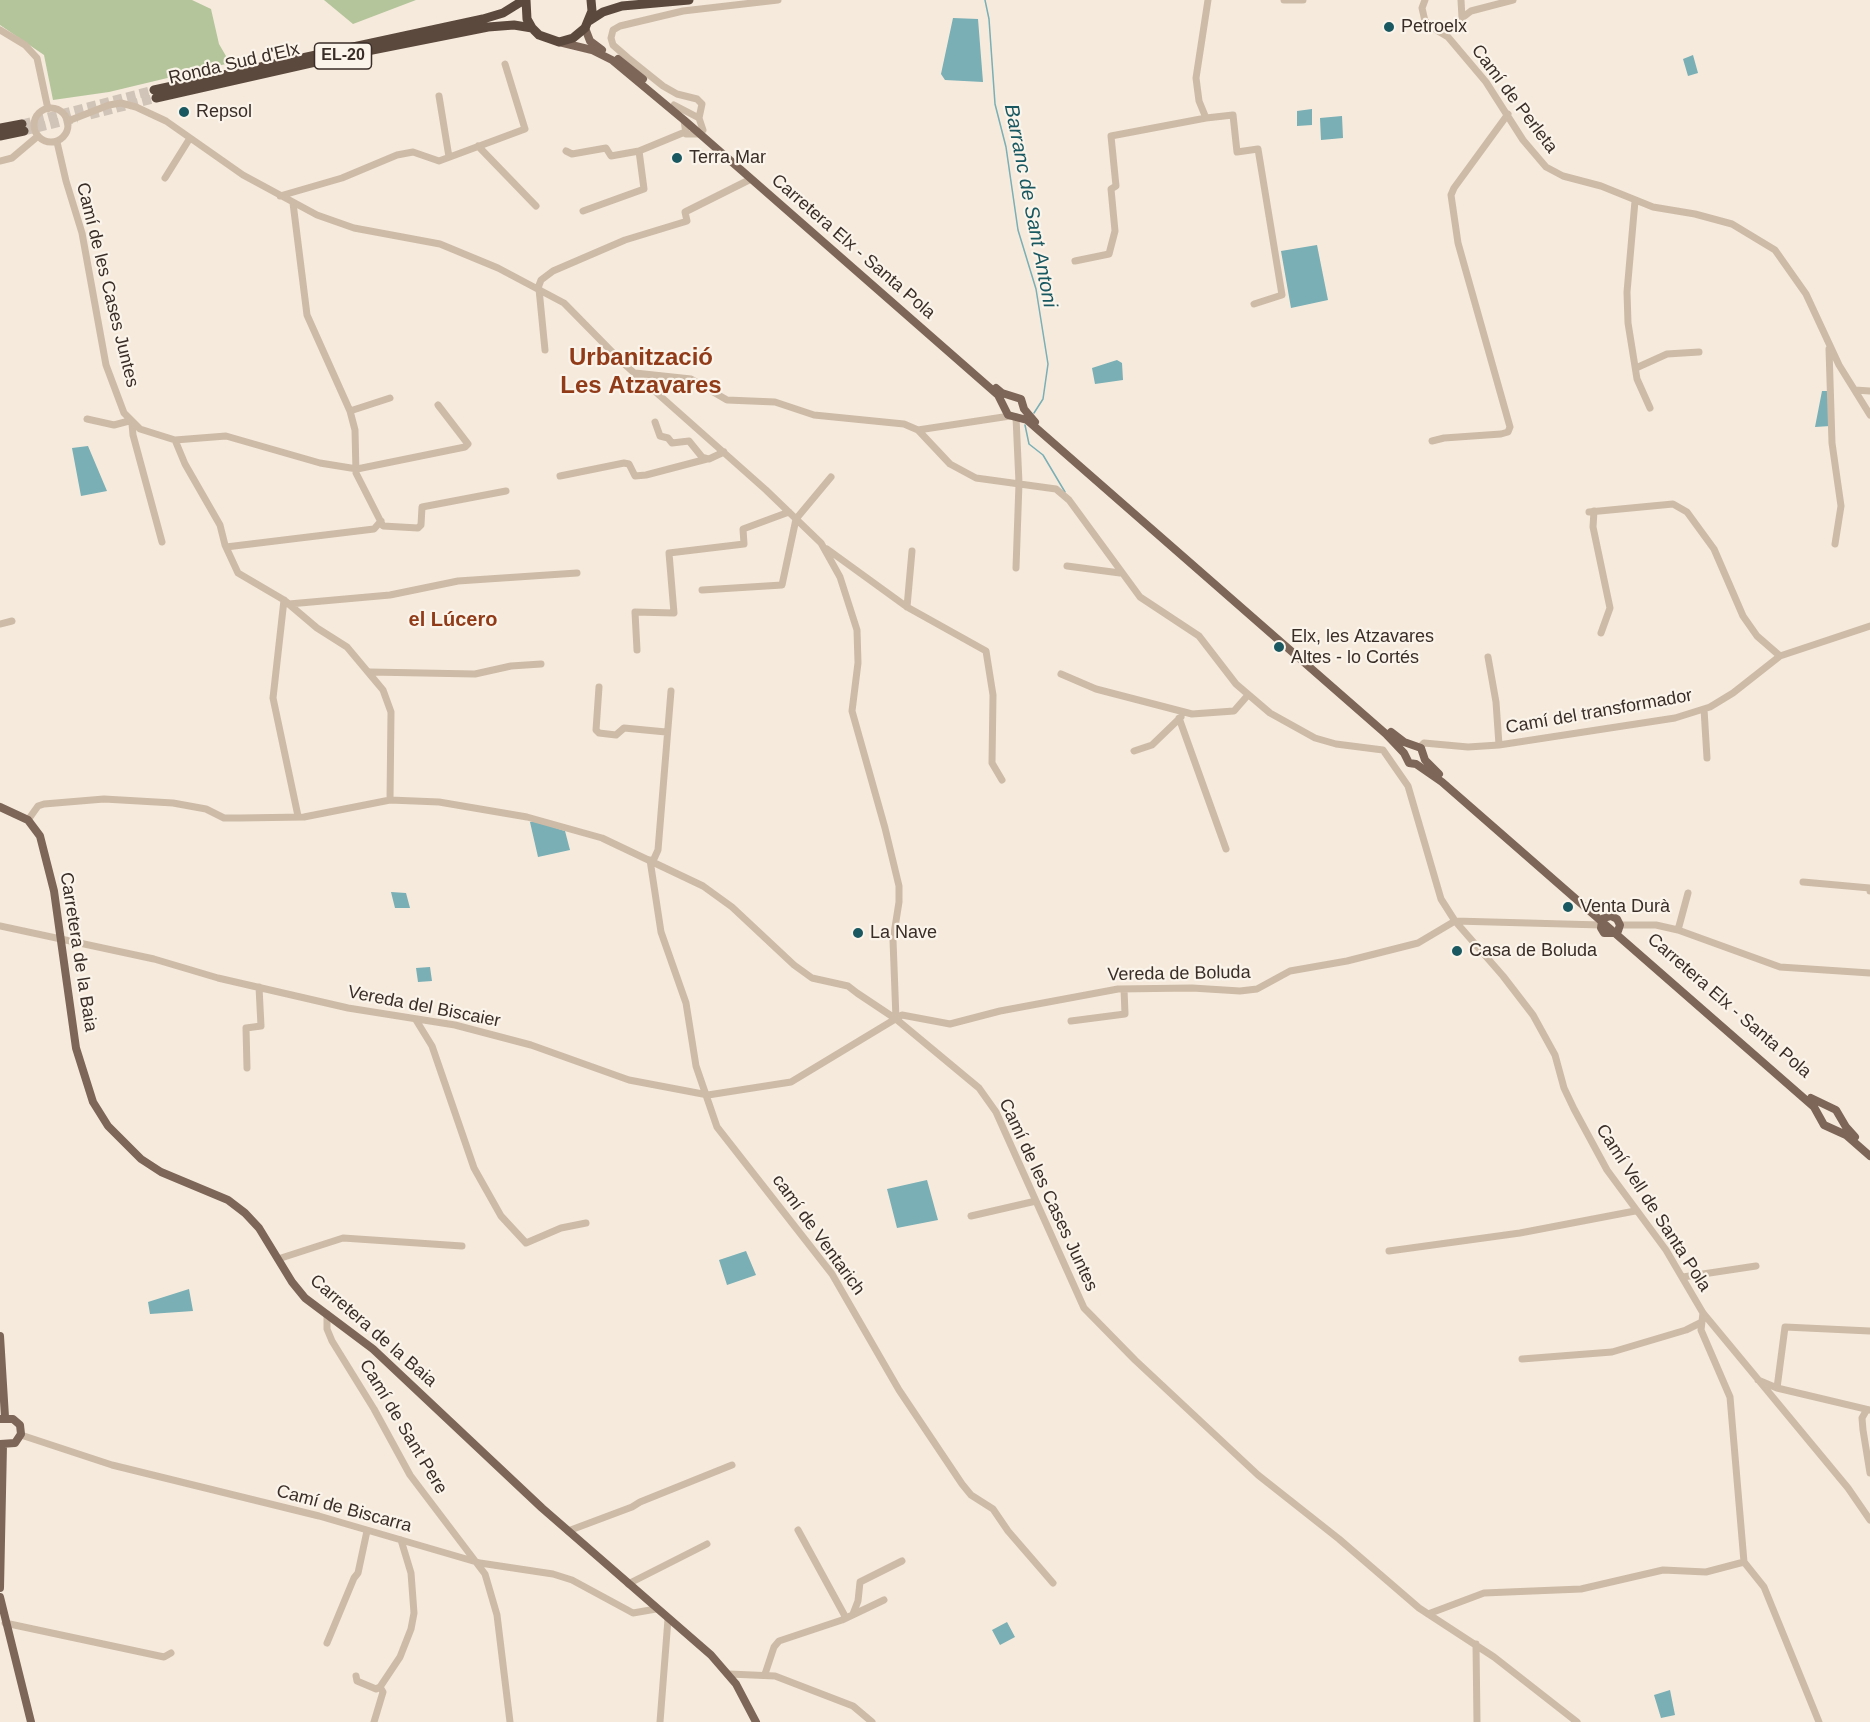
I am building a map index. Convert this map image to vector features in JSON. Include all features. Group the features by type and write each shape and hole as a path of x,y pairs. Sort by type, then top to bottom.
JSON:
{"highway":[{"name":"EL-20","path":"525,0 527,19 532,28 547,39 559,42"},
{"name":"Ronda Sud d'Elx","path":"525,0 503,13 483,19 155,94 488,27 514,25 532,28"},
{"path":"587,24 591,0"},
{"path":"559,42 573,38 603,12 622,6 689,0"},
{"path":"0,128 23,127 0,136"}],"main road":[{"name":"Carretera Elx - Santa Pola","path":"559,42 592,50 612,60 701,132 1002,393 1021,399 1017,415 1004,410 1004,404 998,395 751,179 701,132 674,105 627,65 594,46 587,24"},
{"path":"1004,404 1011,397"},
{"path":"1017,415 1399,739 1415,746 1442,777 1602,921 1604,933 1618,930 1614,917 1602,921"},
{"path":"1017,415 1027,420 1182,555 1408,759 1442,782 1602,921"},
{"path":"1408,759 1415,746"},
{"path":"1408,759 1424,756"},
{"path":"0,807 28,820"},
{"name":"Carretera de la Baia","path":"28,820 40,836 48,861 62,939 76,1048 93,1102 108,1126 141,1159 161,1172 228,1200 259,1228 305,1298 373,1349 568,1531 729,1674 756,1722"},
{"name":"Carretera Elx - Santa Pola","path":"1618,930 1810,1098 1829,1108"},
{"name":"Carretera Elx - Santa Pola","path":"1618,930 1821,1115"},
{"path":"1870,1151 1840,1119 1836,1110 1829,1108 1821,1115 1824,1125 1846,1135 1870,1156"},
{"path":"1832,1127 1840,1119"},
{"path":"0,1336 3,1418 17,1421 21,1436 15,1443 1,1444 0,1588"},
{"path":"0,1598 31,1722"}],"street":[{"path":"685,132 690,135 701,132 699,118 702,104 697,99 677,94 663,86 628,58 614,45 611,38 613,30 620,26 683,11 778,0"},
{"path":"1206,118 1199,101 1196,78 1208,0"},
{"path":"1284,0 1303,0"},
{"name":"Camí de Perleta","path":"1425,0 1422,8 1425,21 1455,45 1486,82 1523,141 1546,167 1563,176 1601,186 1653,207 1702,215 1732,224 1775,250 1806,294 1829,343 1870,415"},
{"path":"1438,31 1454,28 1471,11 1513,0"},
{"path":"1462,18 1462,2 1484,8"},
{"name":"Camí de Perleta","path":"1454,28 1455,45"},
{"path":"0,30 25,45 37,58 48,108"},
{"path":"280,196 342,178 396,155 413,152 438,161 525,129 505,64"},
{"path":"439,96 449,157"},
{"path":"68,121 121,103 136,107 166,121 243,175 293,203 354,228 440,244 539,289 564,303 635,373 724,452 820,543 848,566 907,607 986,651 993,694 992,763 1002,780"},
{"path":"674,105 699,118"},
{"path":"48,108 63,112 68,121 68,131 57,142 47,142 38,136 35,120 48,108"},
{"path":"1432,441 1501,434 1508,432 1510,427 1458,243 1451,195 1508,114"},
{"path":"1075,261 1109,254 1115,231 1111,189 1116,186 1111,136 1233,115 1237,152 1258,149 1282,296 1254,304"},
{"path":"684,120 685,132"},
{"path":"566,151 572,154 606,148 611,156 639,151 685,132"},
{"path":"0,161 12,158 38,136"},
{"path":"165,178 190,138"},
{"name":"Camí de les Cases Juntes","path":"57,142 82,233 106,365 131,423 162,542"},
{"path":"478,146 536,206"},
{"path":"583,211 644,189 639,151"},
{"path":"545,350 539,289 541,280 553,271 625,240 684,222 687,220 685,212 751,179"},
{"path":"1635,201 1627,292 1628,323 1637,380 1650,408"},
{"path":"293,203 307,315 350,411 355,430 356,473 383,526 418,528 422,525 422,507 506,491"},
{"path":"1829,343 1832,443 1841,506 1834,544"},
{"path":"1636,368 1667,354 1699,352"},
{"path":"635,373 691,379 727,400 775,402 814,415 892,421 918,429 1017,415 1019,483 1016,568"},
{"path":"1855,390 1870,391"},
{"path":"350,411 390,398"},
{"path":"87,419 114,425 131,423 154,435 175,440 226,436 320,463 357,468 465,447 468,444 438,405"},
{"path":"655,422 660,436 668,438 672,443 689,441 702,457 707,459"},
{"path":"918,429 950,464 964,473 976,478 1056,489 1063,494 1140,597 1154,609 1185,625 1199,636 1236,684 1289,726 1315,738 1336,744 1383,750 1395,765 1408,759"},
{"path":"180,452 191,439"},
{"path":"175,440 220,525 226,547 238,573 287,602 317,628 347,647 390,701 390,800"},
{"path":"560,476 624,463 629,464 635,476 646,475 707,459 724,452"},
{"path":"702,590 782,585 796,519 831,477"},
{"path":"1601,633 1610,608 1591,512 1673,504 1687,512 1714,549 1743,616 1757,636 1780,656"},
{"path":"637,650 635,612 674,613 669,553 744,544 743,529 789,512"},
{"path":"226,547 374,530 381,521"},
{"path":"820,543 840,577 857,630 858,663 852,711 898,886 899,902 893,946 896,1019"},
{"path":"907,607 912,551"},
{"path":"1067,567 1120,573"},
{"path":"287,602 390,595 458,581 577,573"},
{"path":"287,602 273,698 298,816"},
{"path":"0,624 12,621"},
{"name":"Camí del transformador","path":"1415,746 1425,743 1468,747 1499,745 1676,718 1704,709 1733,693 1780,656 1870,626"},
{"path":"1488,657 1496,702 1499,745"},
{"path":"369,672 475,674 511,666 542,664"},
{"path":"1061,674 1096,689 1182,716 1233,711 1248,695"},
{"path":"599,687 596,730 599,733 616,735 624,728 666,732"},
{"path":"651,860 658,850 671,691"},
{"path":"1704,709 1707,758"},
{"path":"1134,751 1152,745 1182,716"},
{"path":"1182,716 1226,849"},
{"name":"Camí Vell de Santa Pola","path":"1395,765 1408,786 1441,899 1455,921 1503,976 1533,1015 1556,1055 1564,1088 1589,1139 1635,1211 1683,1277 1703,1313 1848,1488 1870,1520"},
{"name":"Camí de les Cases Juntes","path":"28,820 38,806 44,804 119,799 192,806 224,818 323,814 390,800 439,802 527,817 602,838 651,860 716,894 777,950 812,978 848,987 896,1019 979,1088 996,1112 1078,1294 1092,1318 1258,1475 1428,1614 1476,1644 1577,1722"},
{"name":"camí de Ventarich","path":"651,860 661,932 686,1003 696,1066 717,1127 832,1274 898,1390 948,1466 971,1495 993,1509 1008,1531 1053,1583"},
{"path":"1803,882 1870,888 1870,891"},
{"path":"1678,930 1688,893"},
{"path":"1455,921 1602,921"},
{"name":"Vereda de Boluda","path":"896,1019 902,1015 950,1024 1000,1011 1124,989 1192,988 1240,991 1257,989 1290,971 1357,959 1418,943 1455,921"},
{"path":"1618,930 1656,925 1678,930 1774,966 1798,970 1870,973"},
{"name":"Vereda del Biscaier","path":"0,926 348,1008 455,1025 507,1038 629,1080 705,1094 791,1082 896,1019"},
{"path":"247,1068 246,1028 261,1026 259,987"},
{"path":"1071,1021 1125,1014 1124,989"},
{"path":"416,1020 432,1046 474,1168 501,1216 526,1243 561,1228 586,1223"},
{"path":"971,1216 1036,1201"},
{"path":"1389,1251 1520,1233 1635,1211"},
{"path":"278,1259 342,1238 462,1246"},
{"path":"1683,1277 1756,1266"},
{"path":"1703,1313 1700,1323 1730,1397 1744,1563 1764,1587 1819,1722"},
{"name":"Camí de Sant Pere","path":"327,1314 327,1329 332,1341 375,1409 410,1475 480,1563 497,1615 510,1722"},
{"path":"1522,1359 1579,1357 1612,1352 1686,1330 1700,1323"},
{"path":"1777,1388 1785,1327 1870,1331"},
{"path":"1756,1379 1777,1388 1868,1410 1862,1418 1870,1473"},
{"name":"Camí de Biscarra","path":"21,1436 112,1465 401,1540 480,1563 553,1574 572,1580 633,1613 656,1609"},
{"path":"568,1531 732,1465"},
{"path":"798,1530 849,1616"},
{"path":"327,1643 358,1573 367,1531"},
{"path":"356,1676 357,1681 376,1689 380,1687 400,1657 411,1629 414,1613 411,1573 401,1540"},
{"path":"628,1584 707,1544"},
{"path":"849,1616 858,1601 860,1582 902,1561"},
{"path":"1428,1614 1484,1593 1581,1589 1664,1570 1706,1572 1744,1563"},
{"path":"765,1674 774,1647 779,1641 849,1616 884,1600"},
{"path":"660,1722 668,1619"},
{"path":"5,1623 164,1657 171,1653"},
{"path":"1476,1644 1477,1722"},
{"path":"729,1674 775,1676 853,1706 872,1722"},
{"path":"374,1722 382,1692 380,1687"}],"green space":[{"path":"0,0 192,0 211,9 219,44 230,63 109,92 53,100 44,55 0,25"},
{"path":"324,0 416,0 353,24"}],"water":[{"path":"953,18 978,19 983,82 945,80 941,74"},
{"path":"1693,55 1698,73 1688,76 1683,59"},
{"path":"1312,109 1312,125 1297,126 1297,111"},
{"path":"1342,116 1343,138 1321,140 1320,118"},
{"path":"1317,245 1328,300 1291,308 1281,251"},
{"path":"1117,360 1122,363 1123,380 1095,384 1092,368"},
{"path":"1822,391 1830,391 1830,426 1815,427"},
{"path":"88,446 107,491 81,496 72,448"},
{"path":"534,821 565,831 570,850 538,857 530,822"},
{"path":"391,892 406,893 410,908 395,908"},
{"path":"430,967 432,981 418,982 416,968"},
{"path":"927,1180 938,1220 897,1228 887,1189"},
{"path":"746,1251 756,1275 727,1285 719,1260"},
{"path":"189,1289 193,1311 150,1314 148,1302"},
{"path":"1007,1622 1015,1637 1000,1645 992,1630"},
{"path":"1670,1690 1675,1715 1661,1718 1654,1695"}],"waterway":[{"name":"Barranc de Sant Antoni","path":"985,0 989,19 995,104 1006,147 1018,230 1036,289 1048,364 1043,399 1034,413"},
{"path":"1025,425 1029,444 1043,455 1065,492"}],"tunnel":[{"path":"22,124 154,90"},
{"path":"90,115 156,98"},
{"path":"24,131 77,118"}],"place":[{"name":"Petroelx","path":"1389,27"},
{"name":"Repsol","path":"184,112"},
{"name":"Terra Mar","path":"677,158"},
{"name":"Elx, les Atzavares Altes - lo Cortés","path":"1279,647"},
{"name":"Venta Durà","path":"1568,907"},
{"name":"La Nave","path":"858,933"},
{"name":"Casa de Boluda","path":"1457,951"}],"district":[{"name":"Urbanització Les Atzavares","path":"641,372"},
{"name":"el Lúcero","path":"453,620"}]}
